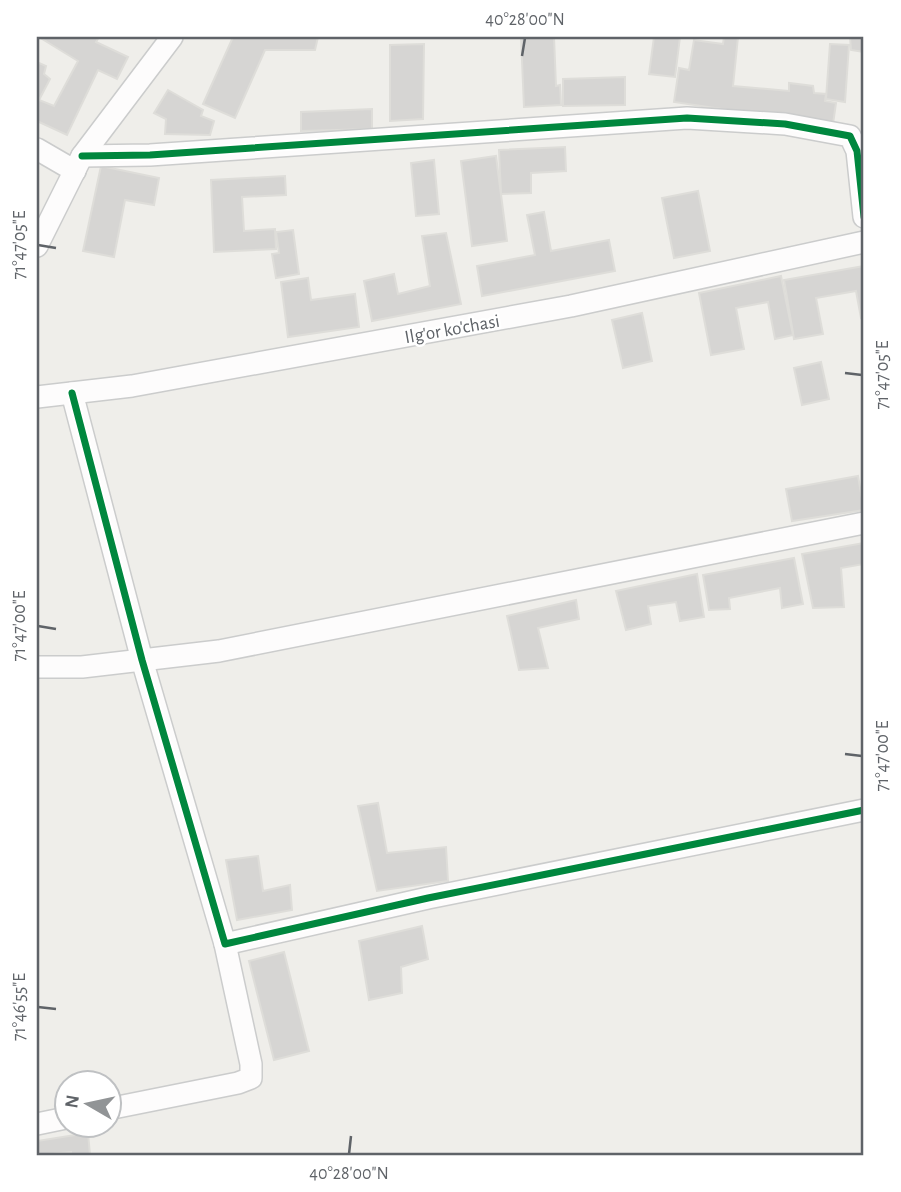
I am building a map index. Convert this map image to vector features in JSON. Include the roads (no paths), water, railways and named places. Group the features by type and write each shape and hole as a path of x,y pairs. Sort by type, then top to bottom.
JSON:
{"street":[{"path":"37,246 79,164 172,37"},
{"path":"37,149 79,164 150,155 687,118 785,124 850,136 857,151 864,217"},
{"name":"Ilg'or ko'chasi","path":"37,397 132,386 571,306 864,242"},
{"path":"72,393 142,660 225,944 251,1064 251,1078 237,1083 122,1106"},
{"path":"37,667 82,667 219,651 864,523"},
{"path":"225,944 428,898 864,810"}]}
